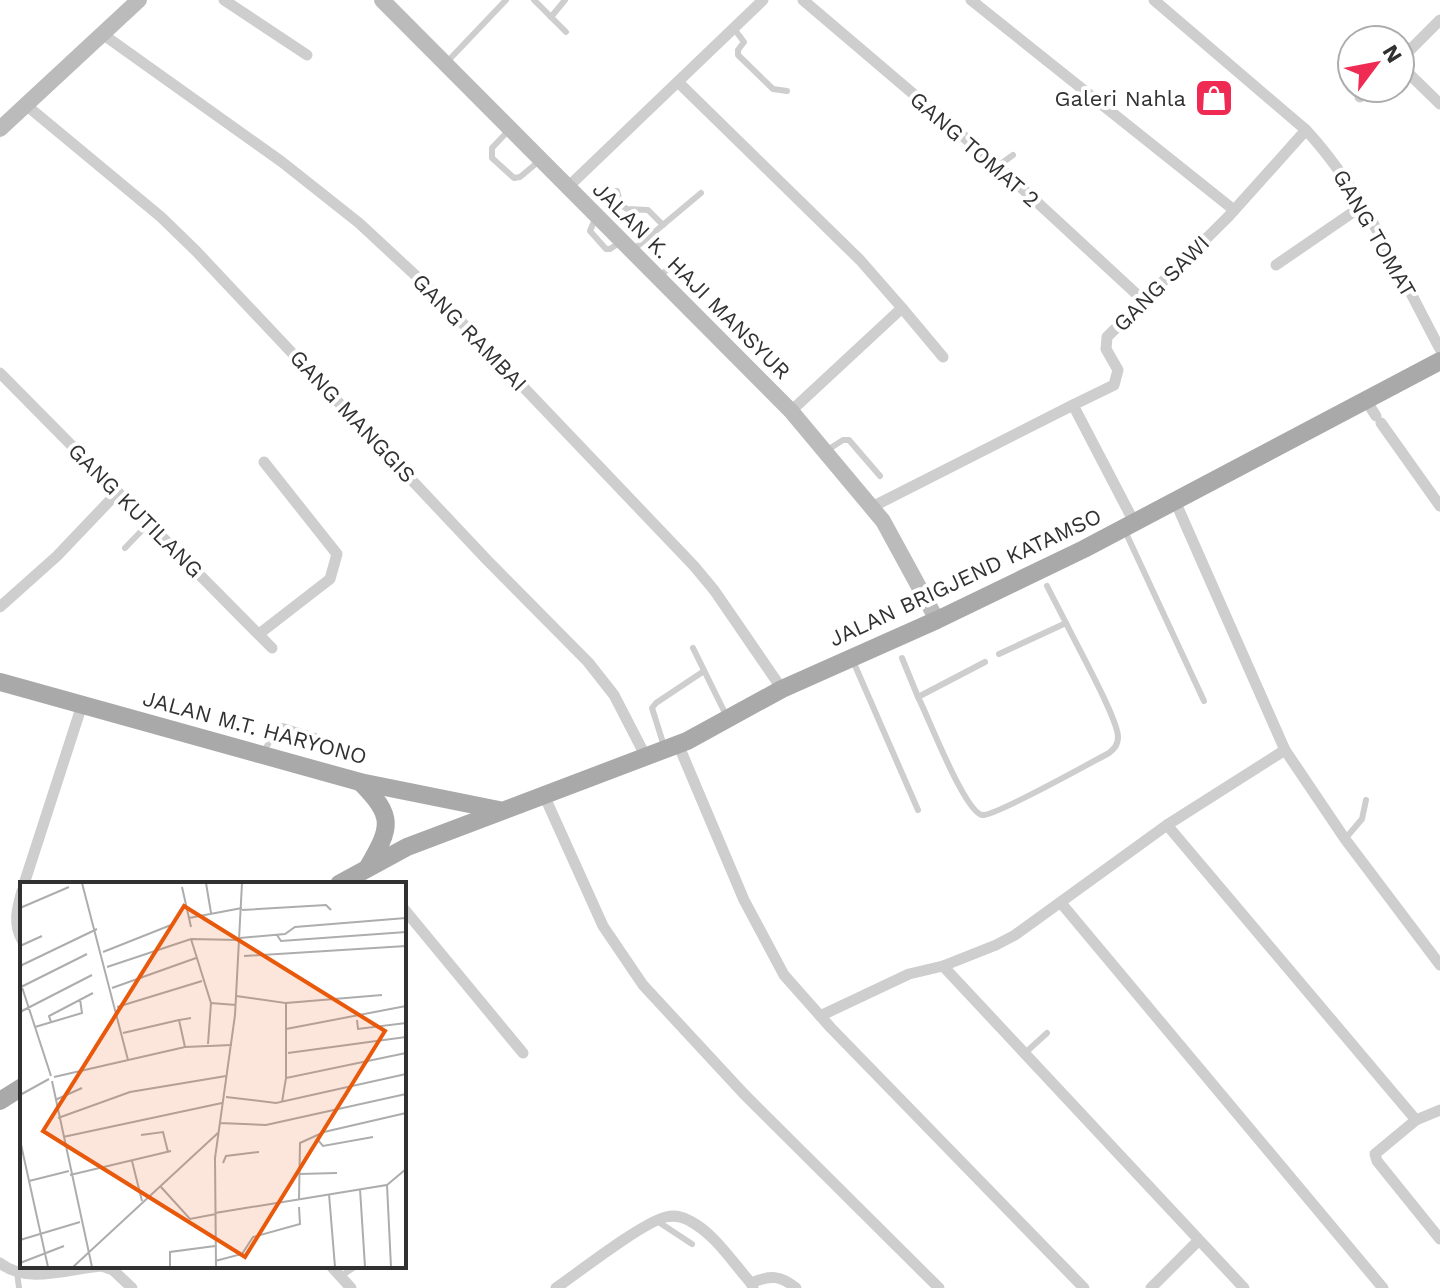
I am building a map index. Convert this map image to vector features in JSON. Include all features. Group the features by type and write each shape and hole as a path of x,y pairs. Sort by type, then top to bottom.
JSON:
{"main road":[{"name":"JALAN BRIGJEND KATAMSO","path":"342,882 407,847 671,747 782,689 851,658 895,644 937,620 1042,578 1175,501 1375,414 1440,361"},
{"name":"JALAN M.T. HARYONO","path":"0,682 360,782 499,810"},
{"path":"360,782 378,800 386,824 383,841 368,867"},
{"path":"0,1101 20,1088"}],"street":[{"path":"0,129 139,0"},
{"path":"224,0 307,55"},
{"name":"JALAN K. HAJI MANSYUR","path":"382,0 791,411 872,507 893,537 937,620"},
{"path":"568,187 763,0"},
{"name":"GANG TOMAT 2","path":"803,0 998,166 1144,301"},
{"path":"971,0 1234,210"},
{"name":"GANG TOMAT","path":"1154,0 1306,130 1339,169 1440,349"},
{"path":"1416,45 1440,20"},
{"name":"GANG RAMBAI","path":"101,33 319,191 400,260 684,556 714,590 782,689"},
{"path":"1416,79 1440,104"},
{"path":"679,83 869,270 943,357"},
{"name":"GANG MANGGIS","path":"26,105 161,217 196,251 487,560 583,656 614,695 646,757"},
{"name":"GANG SAWI","path":"1073,405 1117,382 1118,370 1105,341 1111,333 1234,210 1306,130"},
{"path":"1276,265 1362,206"},
{"path":"791,411 902,308"},
{"name":"GANG KUTILANG","path":"0,373 272,648"},
{"path":"872,507 1073,405 1129,525"},
{"path":"1375,414 1440,506"},
{"path":"259,634 330,579 337,554 264,462"},
{"path":"0,607 49,565 117,493"},
{"path":"1175,501 1285,750 1345,839 1440,965"},
{"path":"25,882 82,705"},
{"path":"671,747 784,975 1084,1288"},
{"path":"820,1016 909,974 943,966 996,945 1061,903 1167,825 1285,750"},
{"path":"543,793 603,926 643,985 744,1094 939,1288"},
{"path":"1167,825 1416,1120"},
{"path":"20,899 16,914 20,936"},
{"path":"1061,903 1383,1288"},
{"path":"406,911 523,1053"},
{"path":"943,966 1244,1288"},
{"path":"1440,1110 1416,1120 1378,1150 1375,1157 1440,1239"},
{"path":"556,1288 663,1217 681,1217 700,1227 752,1286 774,1276 787,1280 796,1288"},
{"path":"1151,1288 1198,1241"},
{"path":"0,1263 17,1272 38,1274 86,1268"},
{"path":"108,1268 132,1288"},
{"path":"333,1268 351,1288"}],"lane":[{"path":"446,63 506,0"},
{"path":"534,0 566,32"},
{"path":"551,17 565,0"},
{"path":"735,30 744,42 738,55 773,89 787,91"},
{"path":"510,128 492,148 492,158 514,178 520,177 541,159"},
{"path":"998,166 1013,155"},
{"path":"617,191 621,205 627,209 648,210 663,225"},
{"path":"627,246 663,225 701,193"},
{"path":"659,278 673,263"},
{"path":"826,451 843,440 849,440 880,476"},
{"path":"125,548 148,524"},
{"path":"1129,525 1204,701"},
{"path":"902,658 961,790 974,810 981,814 990,814 1109,753 1117,745 1118,738 1111,718 1042,578"},
{"path":"999,654 1066,623"},
{"path":"693,648 727,718"},
{"path":"851,658 918,810"},
{"path":"918,697 985,662"},
{"path":"671,747 652,708 704,671"},
{"path":"263,754 274,734 283,726 316,736"},
{"path":"1345,839 1362,819 1366,800"},
{"path":"1024,1054 1047,1033"},
{"path":"657,1221 692,1244"},
{"path":"341,1276 353,1268"},
{"path":"17,1272 19,1288"}],"place":[{"name":"Galeri Nahla","path":"1214,98"}]}
